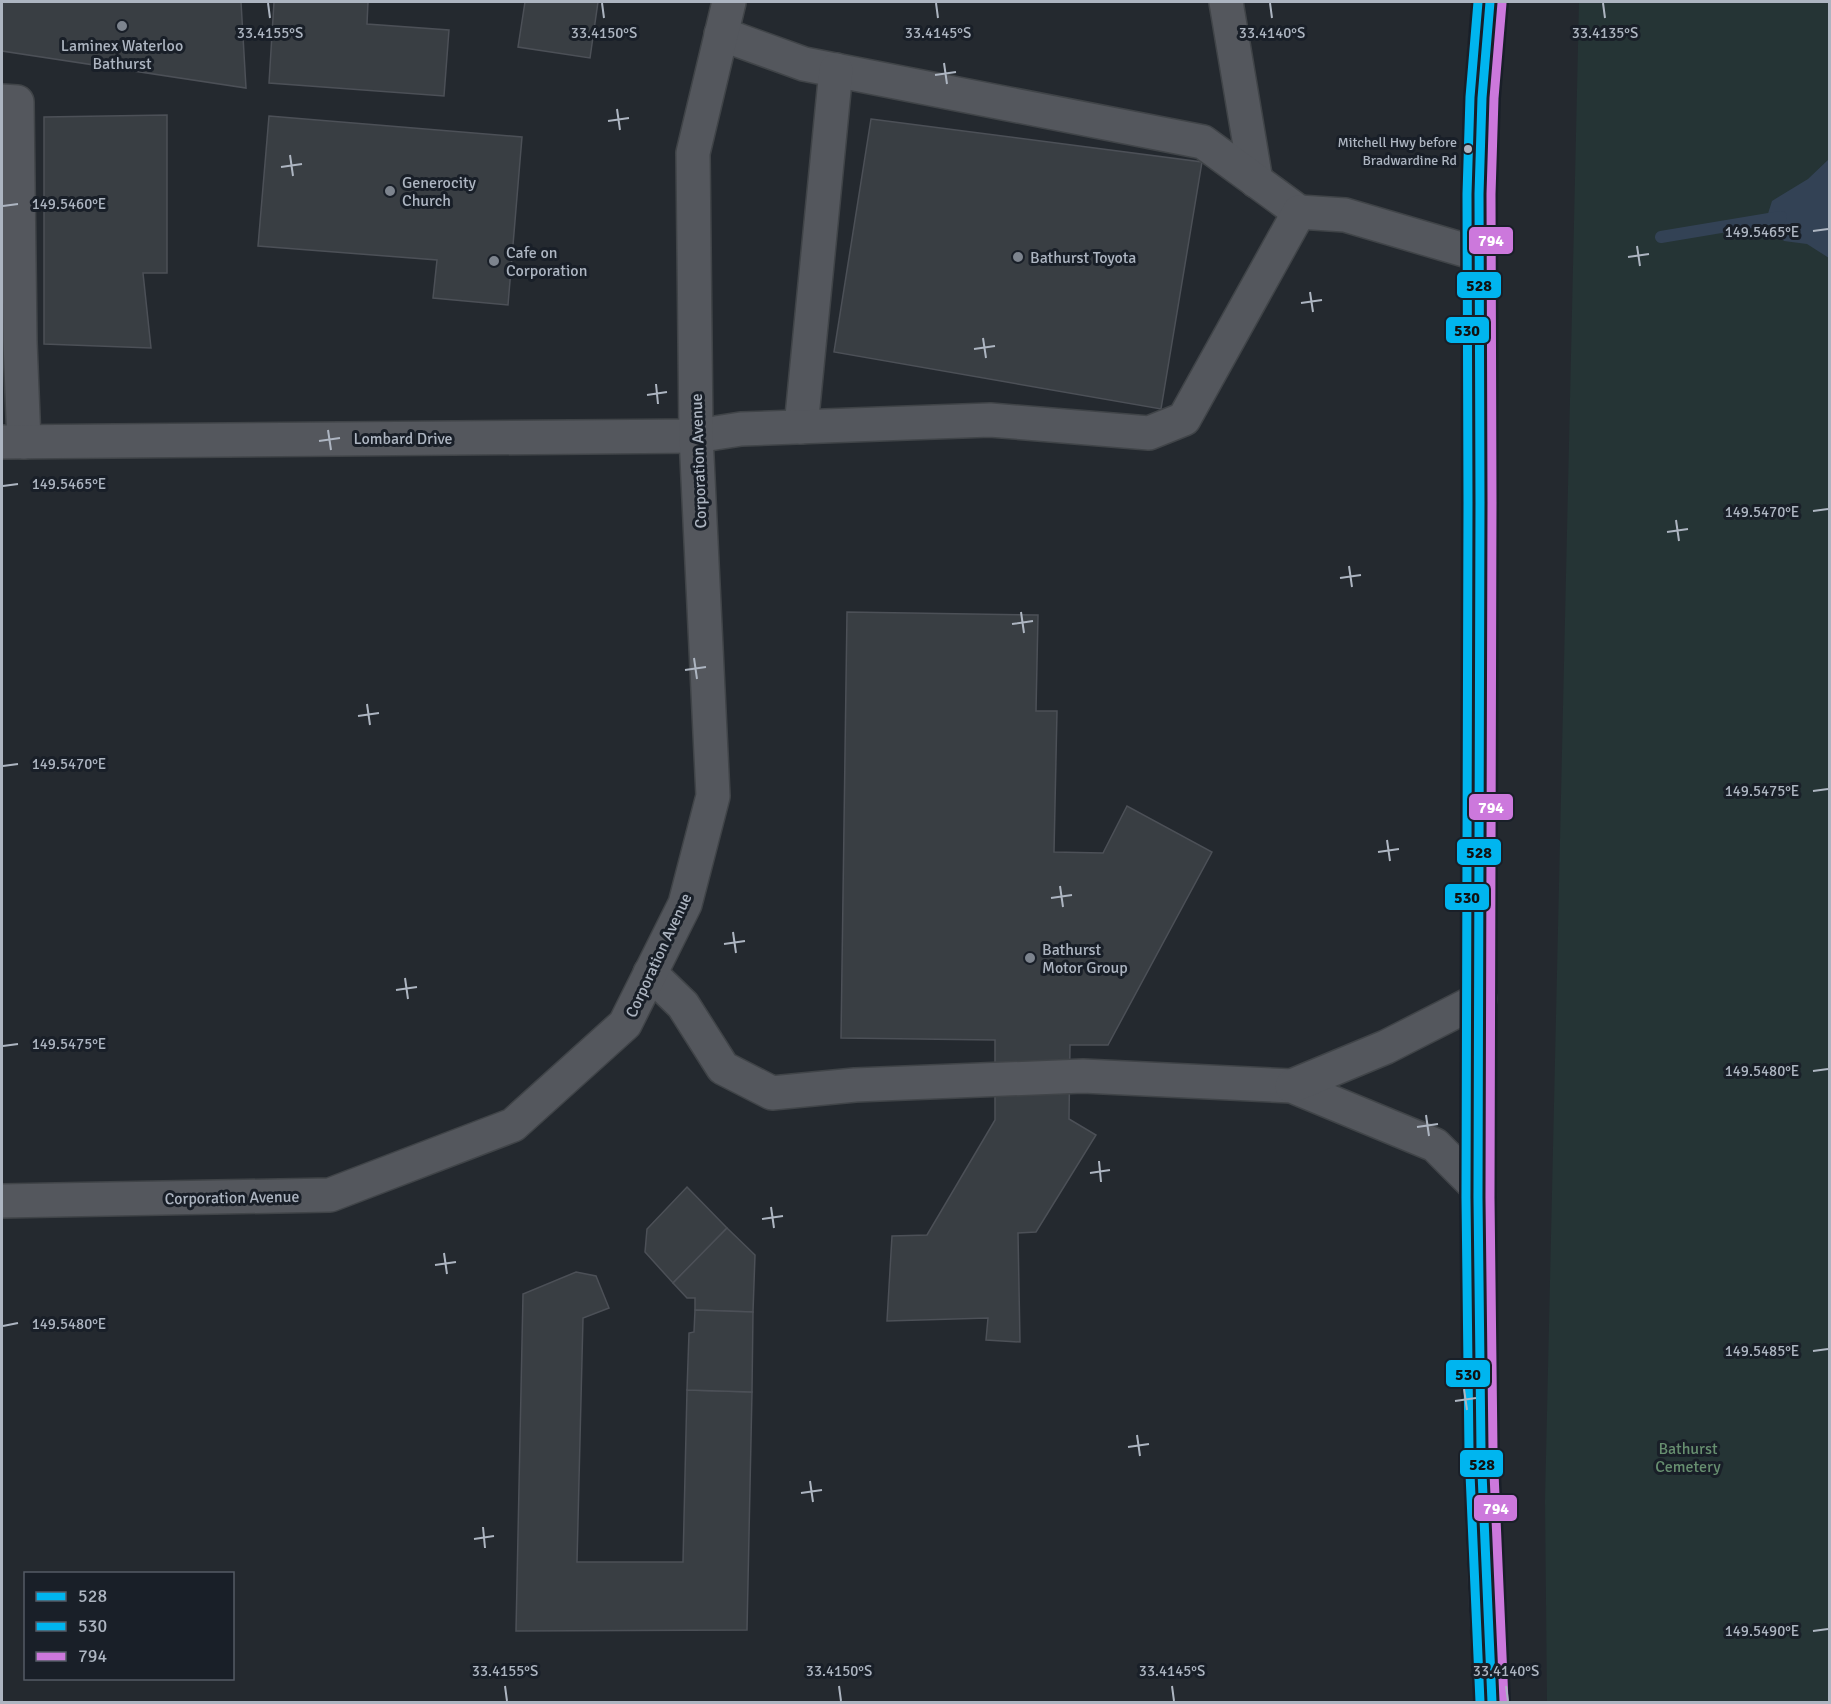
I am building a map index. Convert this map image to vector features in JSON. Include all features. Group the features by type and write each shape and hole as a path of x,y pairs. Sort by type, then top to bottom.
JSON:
{"highway":[{"path":"1490,2 1483,87 1478,254 1481,489 1479,1189 1480,1454 1485,1601 1492,1702"}],"street":[{"name":"Corporation Avenue","path":"2,1201 330,1195 513,1125 625,1024 685,904 713,796 696,436 693,153 729,2"},
{"path":"1226,2 1257,181"},
{"path":"721,34 804,64 1203,142 1299,212 1345,215 1478,254"},
{"path":"801,427 836,70"},
{"path":"2,101 17,102 20,342 13,442"},
{"name":"Lombard Drive","path":"13,442 696,436 741,429 990,420 1149,433 1184,419 1299,212"},
{"path":"650,973 683,1005 723,1068 772,1093 855,1085 1083,1076 1292,1086 1435,1145 1479,1189"},
{"path":"1292,1086 1386,1047 1480,999"}],"green space":[{"name":"Bathurst Cemetery","path":"1579,2 1829,2 1829,1702 1547,1702 1545,1501"}],"water":[{"path":"1829,159 1829,258 1807,244 1784,241 1766,220 1772,201 1808,179"}],"building":[{"name":"Laminex Waterloo Bathurst","path":"2,2 241,2 246,88 2,51"},
{"path":"274,2 368,2 367,24 449,30 444,96 269,83"},
{"path":"525,2 598,2 590,58 518,47"},
{"path":"167,115 167,273 143,273 151,348 44,344 44,117"},
{"name":"Generocity Church","path":"269,116 522,137 508,305 433,298 437,260 258,246"},
{"name":"Bathurst Toyota","path":"871,119 1202,162 1161,409 834,352"},
{"path":"847,612 1038,615 1036,711 1057,711 1054,852 1103,853 1127,806 1212,852 1108,1045 1070,1045 1069,1119 1096,1135 1036,1232 1018,1233 1020,1342 986,1340 988,1318 887,1321 892,1236 927,1235 995,1120 995,1040 841,1038"},
{"path":"687,1187 727,1228 673,1283 645,1252 647,1229"},
{"path":"727,1228 755,1255 753,1312 695,1310 695,1298 687,1298 673,1283"},
{"path":"576,1272 596,1276 609,1308 583,1318 577,1562 683,1562 687,1390 752,1392 747,1630 516,1631 523,1294"},
{"path":"695,1310 753,1312 752,1392 687,1390 689,1333 694,1332"}],"waterway":[{"path":"1661,237 1781,217"}],"transit line":[{"name":"530","path":"1478,2 1470,97 1467,194 1466,1198 1469,1451 1480,1702"},
{"name":"528","path":"1490,2 1482,98 1479,194 1478,1198 1481,1450 1492,1702"},
{"name":"794","path":"1502,3 1494,98 1491,194 1490,1198 1493,1450 1504,1701"}],"place":[{"name":"Laminex Waterloo Bathurst","path":"122,26"},
{"name":"Mitchell Hwy before Bradwardine Rd","path":"1468,149"},
{"name":"Generocity Church","path":"390,191"},
{"name":"Bathurst Toyota","path":"1018,257"},
{"name":"Cafe on Corporation","path":"494,261"},
{"name":"Bathurst Motor Group","path":"1030,958"}]}
